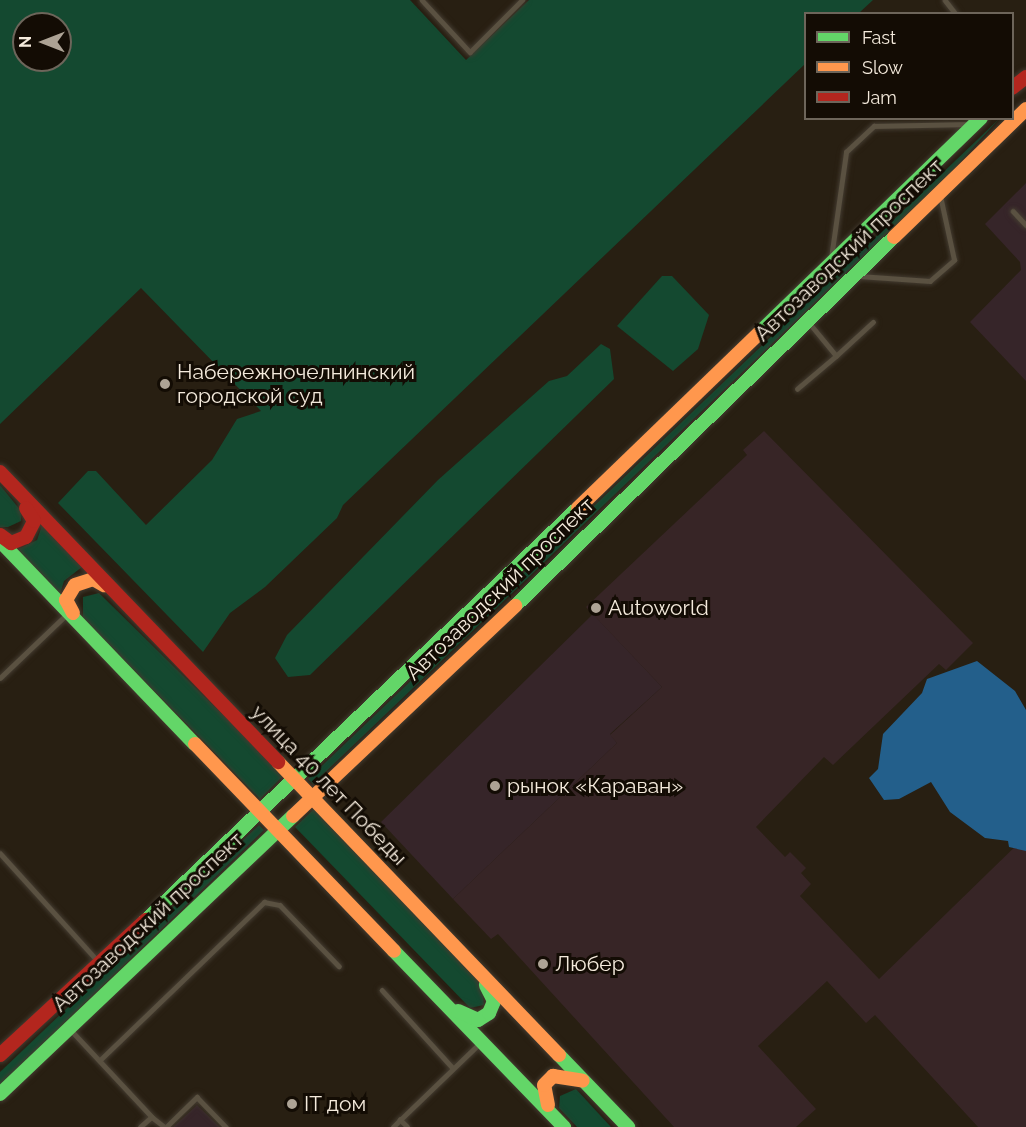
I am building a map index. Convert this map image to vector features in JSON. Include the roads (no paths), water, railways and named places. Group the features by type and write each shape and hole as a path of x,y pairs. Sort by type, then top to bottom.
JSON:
{"street":[{"path":"1014,86 1026,76"},
{"name":"Автозаводский проспект","path":"0,1094 68,1026 313,800 806,320 940,193 1012,120"},
{"name":"Автозаводский проспект","path":"0,1055 98,961 296,781 978,121"},
{"path":"816,279 829,279 831,296"},
{"name":"улица 40 лет Победы","path":"0,472 628,1127"},
{"path":"0,535 19,542 34,521 13,487"},
{"path":"0,541 562,1124"},
{"path":"80,624 66,600 75,585 93,579 113,591"},
{"path":"449,1006 478,1020 489,1013 494,1001 482,975"},
{"path":"562,1124 543,1098 544,1086 552,1076 585,1082"}],"lane":[{"path":"422,0 470,52 522,0"},
{"path":"945,0 954,12"},
{"path":"915,125 919,120"},
{"path":"830,266 846,152 873,126 978,121"},
{"path":"853,276 930,281 954,260 940,193"},
{"path":"1013,211 1026,225"},
{"path":"806,320 836,356"},
{"path":"797,388 873,322"},
{"path":"0,678 69,612"},
{"path":"0,853 98,961"},
{"path":"100,1060 264,902 280,905 339,966"},
{"path":"382,990 453,1068"},
{"path":"68,1026 152,1116 166,1127 197,1097 226,1127"},
{"path":"393,1127 483,1040"},
{"path":"141,1127 152,1116"},
{"path":"400,1120 407,1127"}],"water":[{"path":"977,661 1015,691 1026,710 1026,851 1009,847 1008,841 985,838 950,812 931,782 899,799 884,800 869,778 878,769 883,734 922,693 927,679"}],"place":[{"name":"Набережночелнинский городской суд","path":"165,384"},
{"name":"Autoworld","path":"596,608"},
{"name":"рынок «Караван»","path":"495,786"},
{"name":"Любер","path":"543,964"},
{"name":"IT дом","path":"292,1104"}]}
